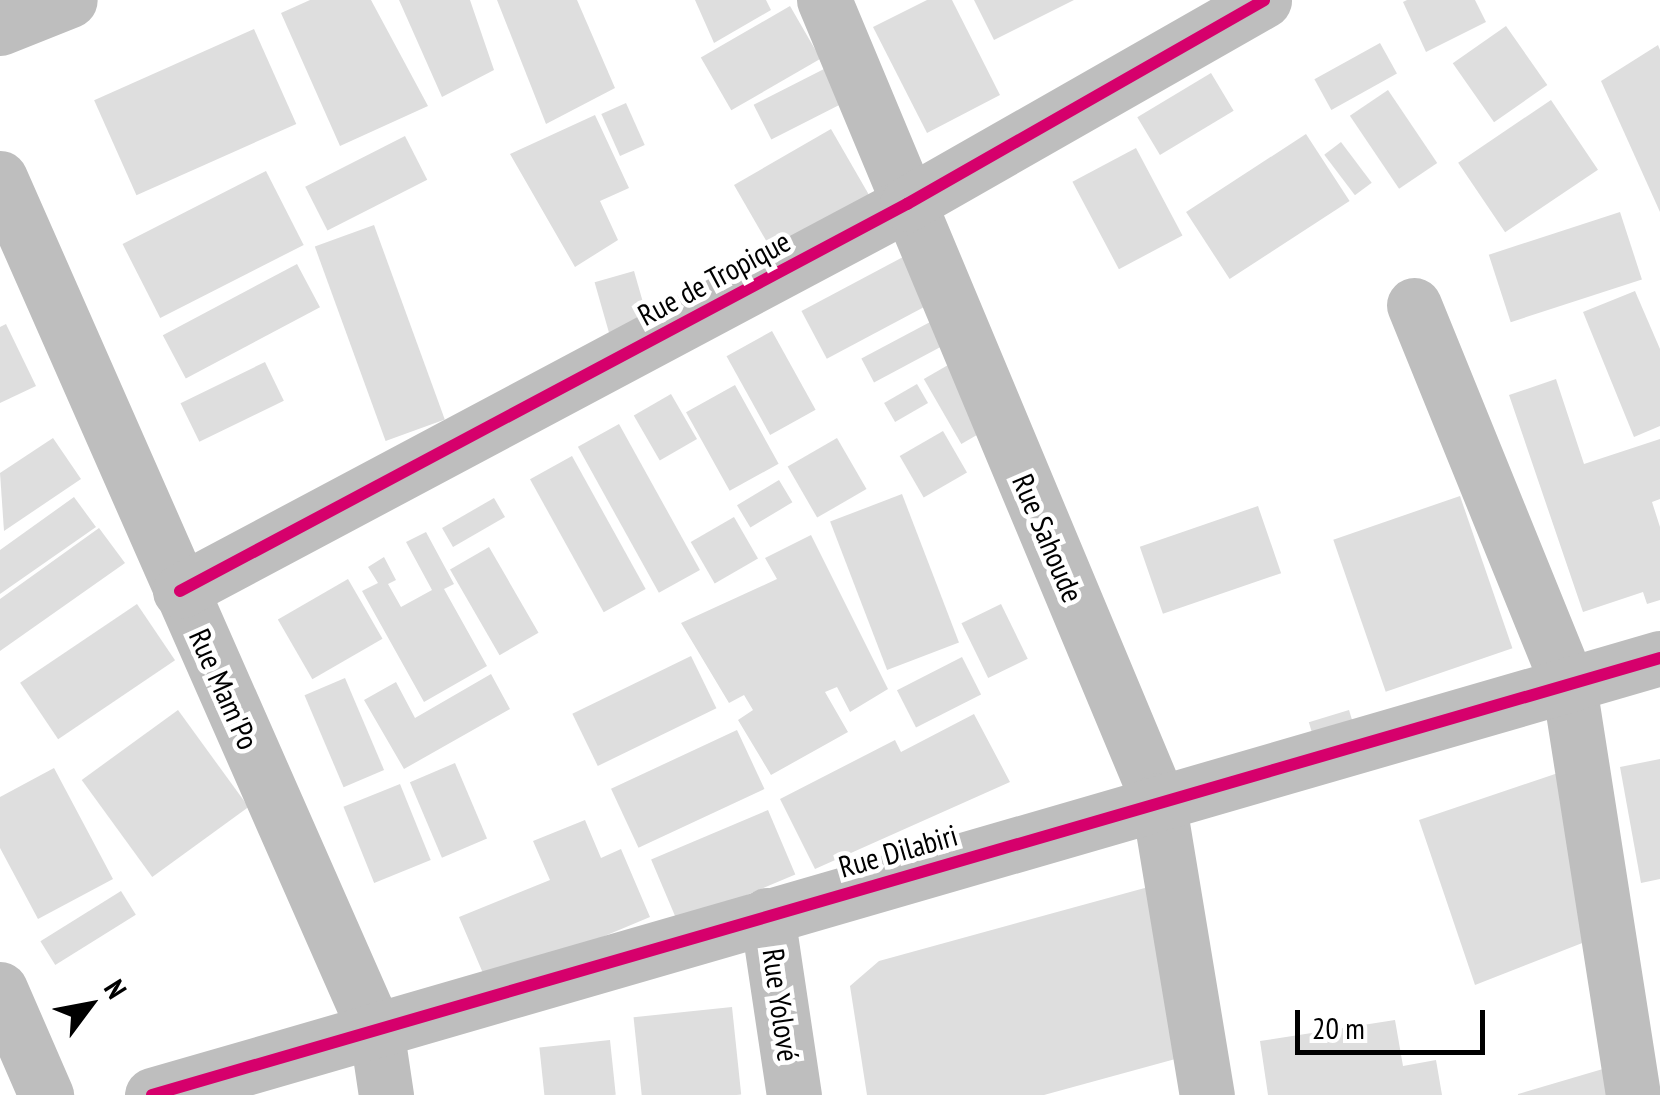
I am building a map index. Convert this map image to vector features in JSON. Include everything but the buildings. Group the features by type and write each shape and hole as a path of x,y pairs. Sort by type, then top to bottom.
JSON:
{"street":[{"path":"0,28 70,0"},
{"name":"Rue Sahoude","path":"824,0 1158,800 1207,1095"},
{"name":"Rue de Tropique","path":"180,591 908,204 1264,0"},
{"name":"Rue Mam'Po","path":"0,178 377,1035 386,1095"},
{"path":"1414,305 1569,686 1633,1095"},
{"name":"Rue Dilabiri","path":"152,1095 377,1035 1158,800 1660,658"},
{"name":"Rue Yolové","path":"767,915 794,1095"},
{"path":"0,990 46,1095"}],"cycle path":[{"path":"180,591 907,204 1264,0"},
{"path":"152,1095 1660,658"}]}
